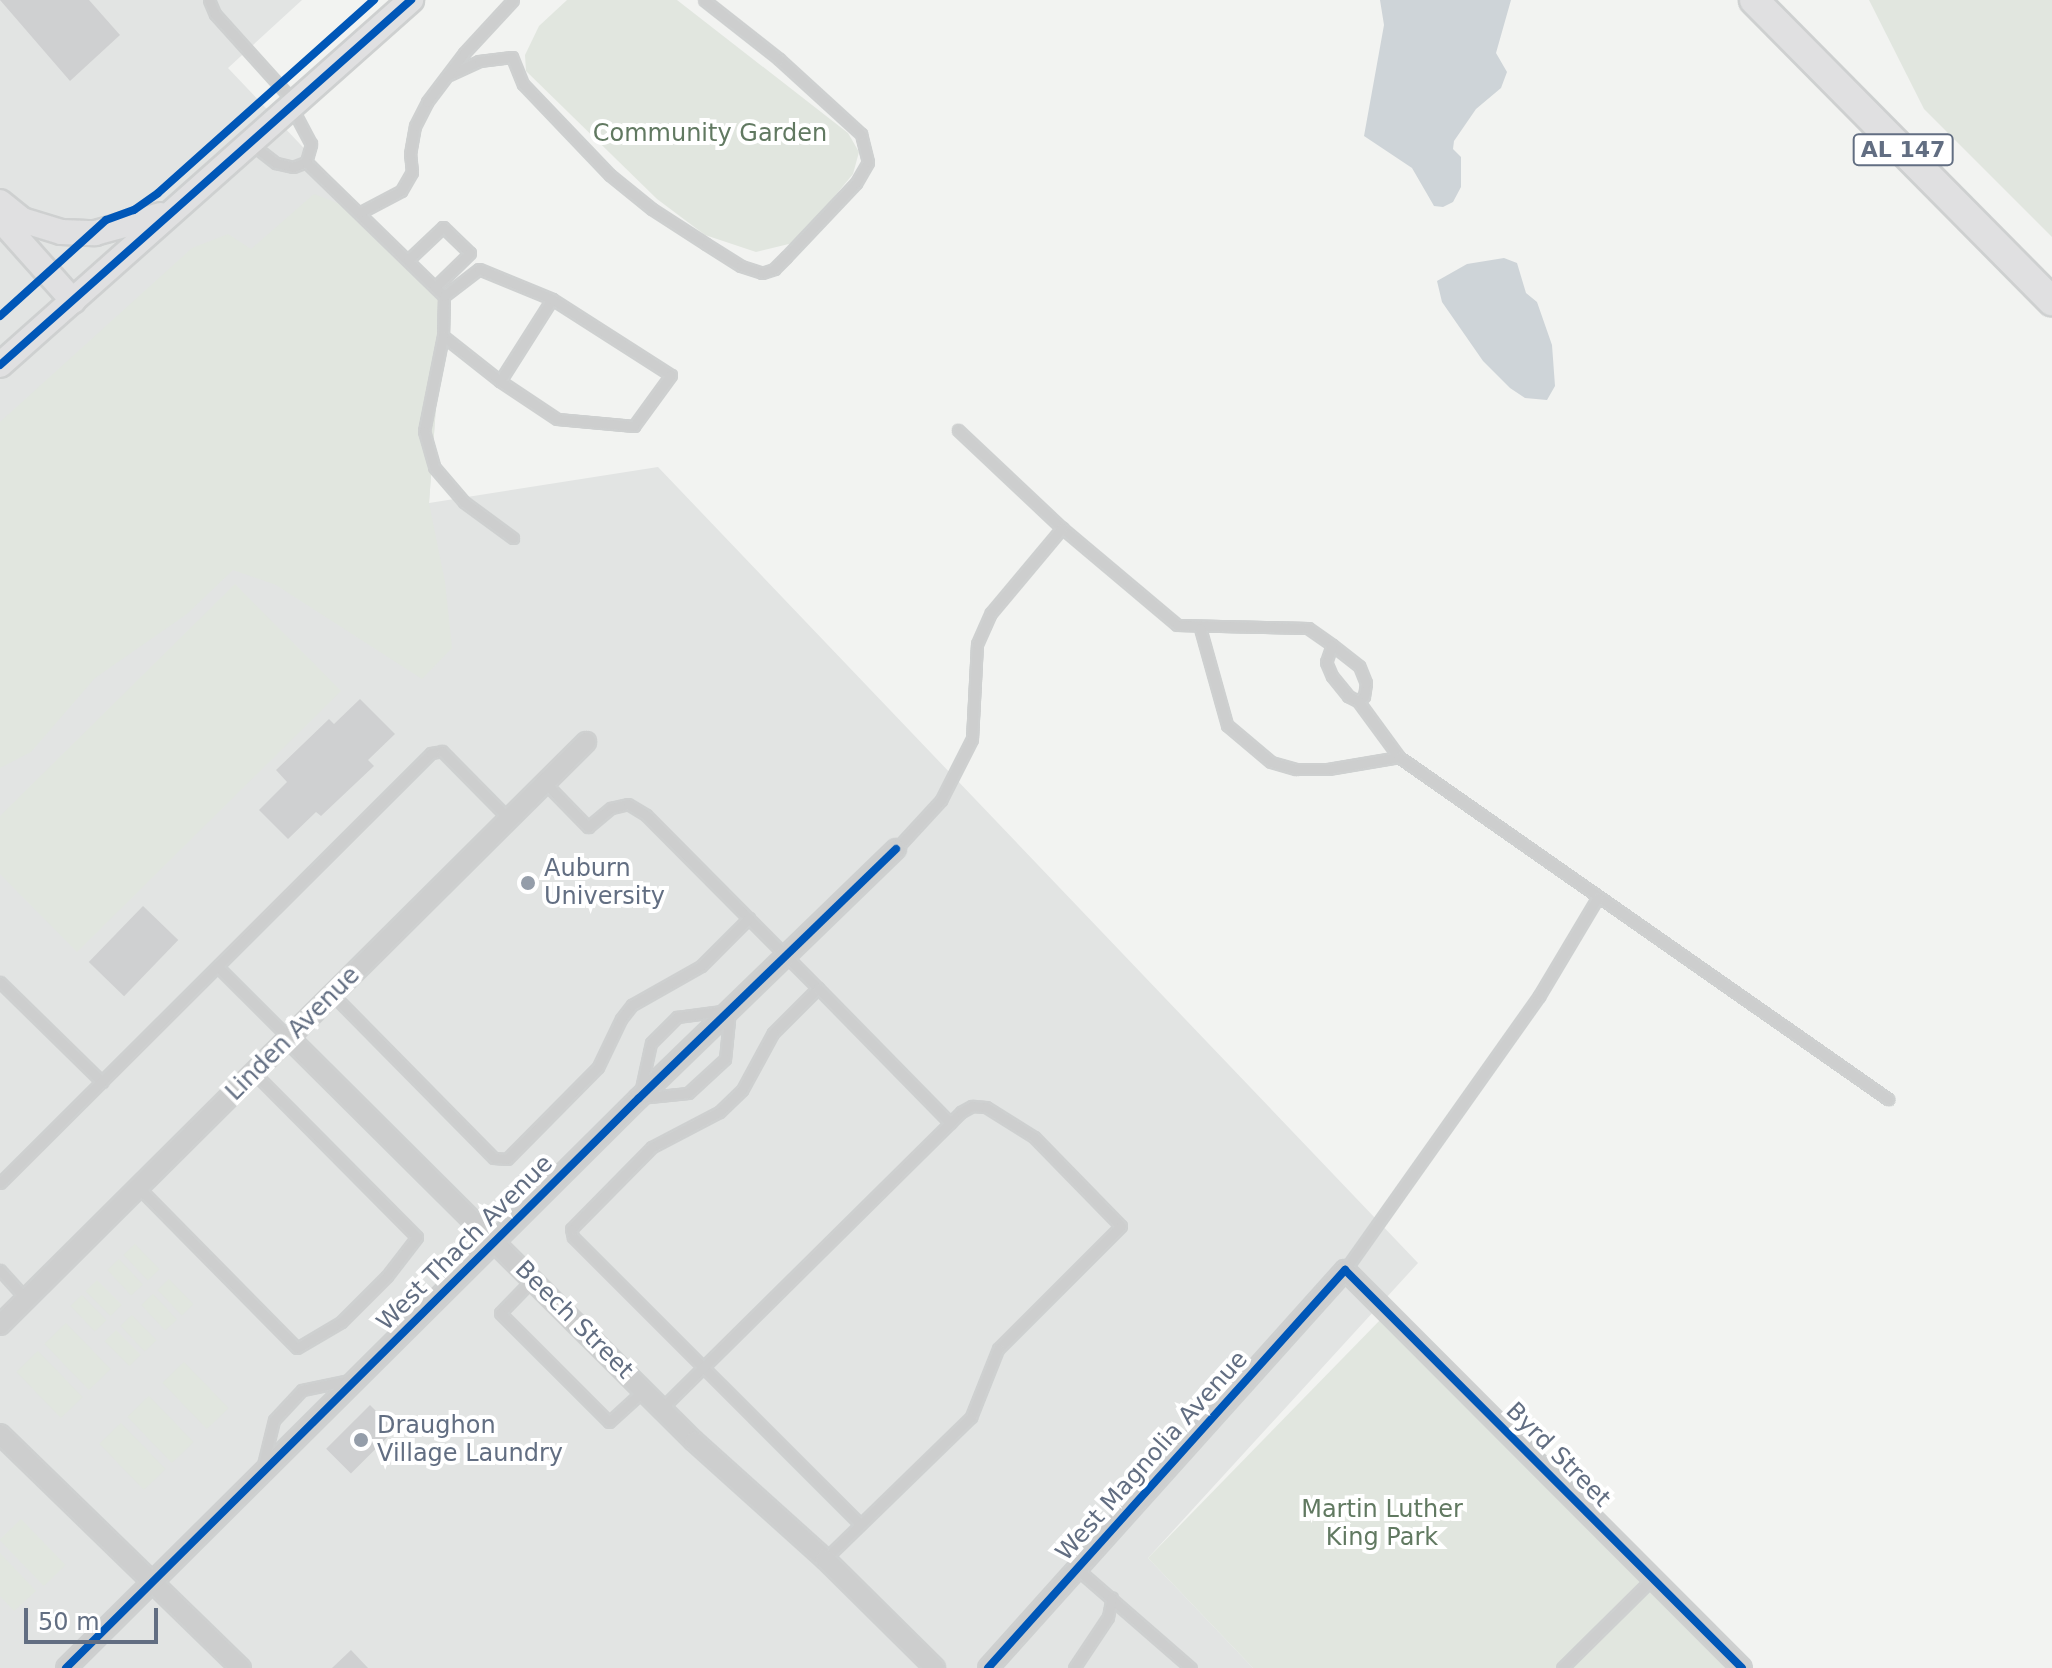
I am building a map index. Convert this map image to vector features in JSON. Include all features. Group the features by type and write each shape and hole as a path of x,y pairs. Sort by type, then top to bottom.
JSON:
{"main road":[{"name":"AL 147","path":"1754,0 2052,301"}],"street":[{"path":"0,365 411,0"},
{"path":"0,202 22,220 61,232 95,233 129,226 174,210"},
{"path":"0,219 73,301"},
{"name":"Linden Avenue","path":"0,1325 586,742"},
{"name":"West Thach Avenue","path":"66,1668 639,1098 896,849"},
{"name":"Beech Street","path":"289,1038 662,1408 825,1559 935,1668"},
{"name":"West Magnolia Avenue","path":"988,1668 1345,1270"},
{"name":"Byrd Street","path":"1345,1270 1742,1668"},
{"path":"0,1434 154,1580 241,1668"}],"lane":[{"path":"209,0 215,14 293,104 311,144 306,162"},
{"path":"361,212 401,191 412,172 410,154 415,126 427,102 464,53 513,0"},
{"path":"449,75 479,61 512,57 523,84 610,175 652,209 706,244 741,266 762,273 774,269 786,257 856,183 868,162 861,134 779,59 704,0"},
{"path":"250,143 276,163 293,167 306,162"},
{"path":"306,162 361,212 444,296 443,336 424,431 434,467 464,502 513,538"},
{"path":"408,260 443,227 470,253 435,287"},
{"path":"443,336 500,381 557,419 634,426 671,375 552,299 479,269 444,296"},
{"path":"500,381 552,299"},
{"path":"958,430 1062,528 1177,625 1200,628 1308,628 1359,666 1366,683 1364,696 1358,701"},
{"path":"896,849 941,800 972,739 977,644 991,613 1062,528"},
{"path":"1200,628 1227,725 1271,762 1296,769 1328,769 1399,757"},
{"path":"1332,645 1326,662 1332,676 1348,696 1358,701 1399,757 1888,1099"},
{"path":"0,1183 431,753 442,751 509,819"},
{"path":"545,783 588,827 611,808 628,804 646,815 950,1123"},
{"path":"1345,1270 1539,996 1598,897"},
{"path":"333,995 494,1158 507,1159 598,1067 621,1019 632,1005 701,966 749,918"},
{"name":"Beech Street","path":"218,967 289,1038"},
{"path":"0,982 102,1082"},
{"path":"818,988 773,1033 742,1090 719,1112 652,1147 571,1229 573,1237 860,1524"},
{"path":"730,1010 725,1059 688,1093 639,1098 651,1043 677,1017 730,1010"},
{"path":"138,1187 297,1348 341,1322 387,1276 417,1237 254,1073"},
{"path":"662,1408 950,1123 972,1106 986,1107 1034,1137 1121,1226 998,1349 971,1417 825,1559"},
{"path":"0,1270 26,1299"},
{"path":"533,1279 500,1313 609,1422 644,1390"},
{"path":"260,1476 274,1420 302,1390 358,1378"},
{"path":"1077,1569 1191,1668"},
{"path":"1562,1668 1653,1578"},
{"path":"1074,1668 1108,1617 1112,1597"}],"shaded area":[{"name":"Auburn University","path":"0,0 302,0 228,68 444,296 429,503 658,467 1418,1263 1148,1558 1253,1668 0,1668"},
{"path":"1380,0 1511,0 1496,53 1507,72 1501,88 1476,109 1454,141 1453,149 1461,157 1461,187 1453,202 1443,207 1434,206 1412,168 1364,136 1384,25"},
{"path":"1504,258 1517,263 1526,293 1537,302 1552,345 1555,386 1547,400 1525,398 1510,388 1483,361 1442,302 1437,281 1467,264"}],"green space":[{"name":"Community Garden","path":"567,0 677,0 848,133 859,152 853,174 797,242 756,252 705,235 657,199 526,71 525,55 539,26"},
{"path":"1869,0 2052,0 2052,237 1924,109"},
{"path":"314,194 361,212 444,296 429,503 445,582 452,648 422,679 276,585 233,570 187,614 95,678 31,752 0,768 0,422 192,248 228,234 251,249"},
{"path":"235,584 341,691 77,952 0,874 0,816"},
{"path":"135,1244 159,1269 148,1280 123,1255"},
{"path":"119,1259 143,1285 131,1296 107,1270"},
{"path":"169,1279 193,1304 182,1315 157,1290"},
{"path":"97,1280 122,1305 110,1316 86,1291"},
{"path":"153,1294 177,1320 165,1331 141,1305"},
{"path":"82,1295 106,1320 95,1331 70,1306"},
{"path":"132,1315 156,1340 145,1351 120,1326"},
{"name":"Martin Luther King Park","path":"1382,1318 1728,1668 1253,1668 1148,1558"},
{"path":"66,1323 110,1369 89,1390 44,1344"},
{"path":"116,1330 141,1355 129,1366 105,1341"},
{"path":"38,1351 82,1397 61,1418 16,1372"},
{"path":"184,1362 228,1408 207,1429 162,1383"},
{"path":"149,1396 193,1442 172,1463 127,1417"},
{"path":"121,1423 165,1469 144,1490 99,1444"},
{"path":"21,1519 65,1565 44,1586 0,1540"},
{"path":"0,1553 36,1591 14,1611 0,1596"}],"building":[{"path":"0,0 89,0 120,35 70,81"},
{"path":"360,699 395,734 368,760 374,766 321,816 316,812 288,839 259,810 287,782 276,770 329,719 334,724"},
{"path":"143,906 178,940 124,996 89,962"},
{"name":"Draughon Village Laundry","path":"370,1405 395,1430 351,1474 326,1449"},
{"path":"351,1650 368,1668 332,1668"}],"cycle path":[{"path":"0,316 106,220 134,210 158,193 374,0"},
{"path":"0,365 411,0"},
{"path":"66,1668 639,1098 896,849"},
{"path":"988,1668 1345,1270 1742,1668"}],"place":[{"name":"Auburn University","path":"528,883"},
{"name":"Draughon Village Laundry","path":"361,1440"}]}
